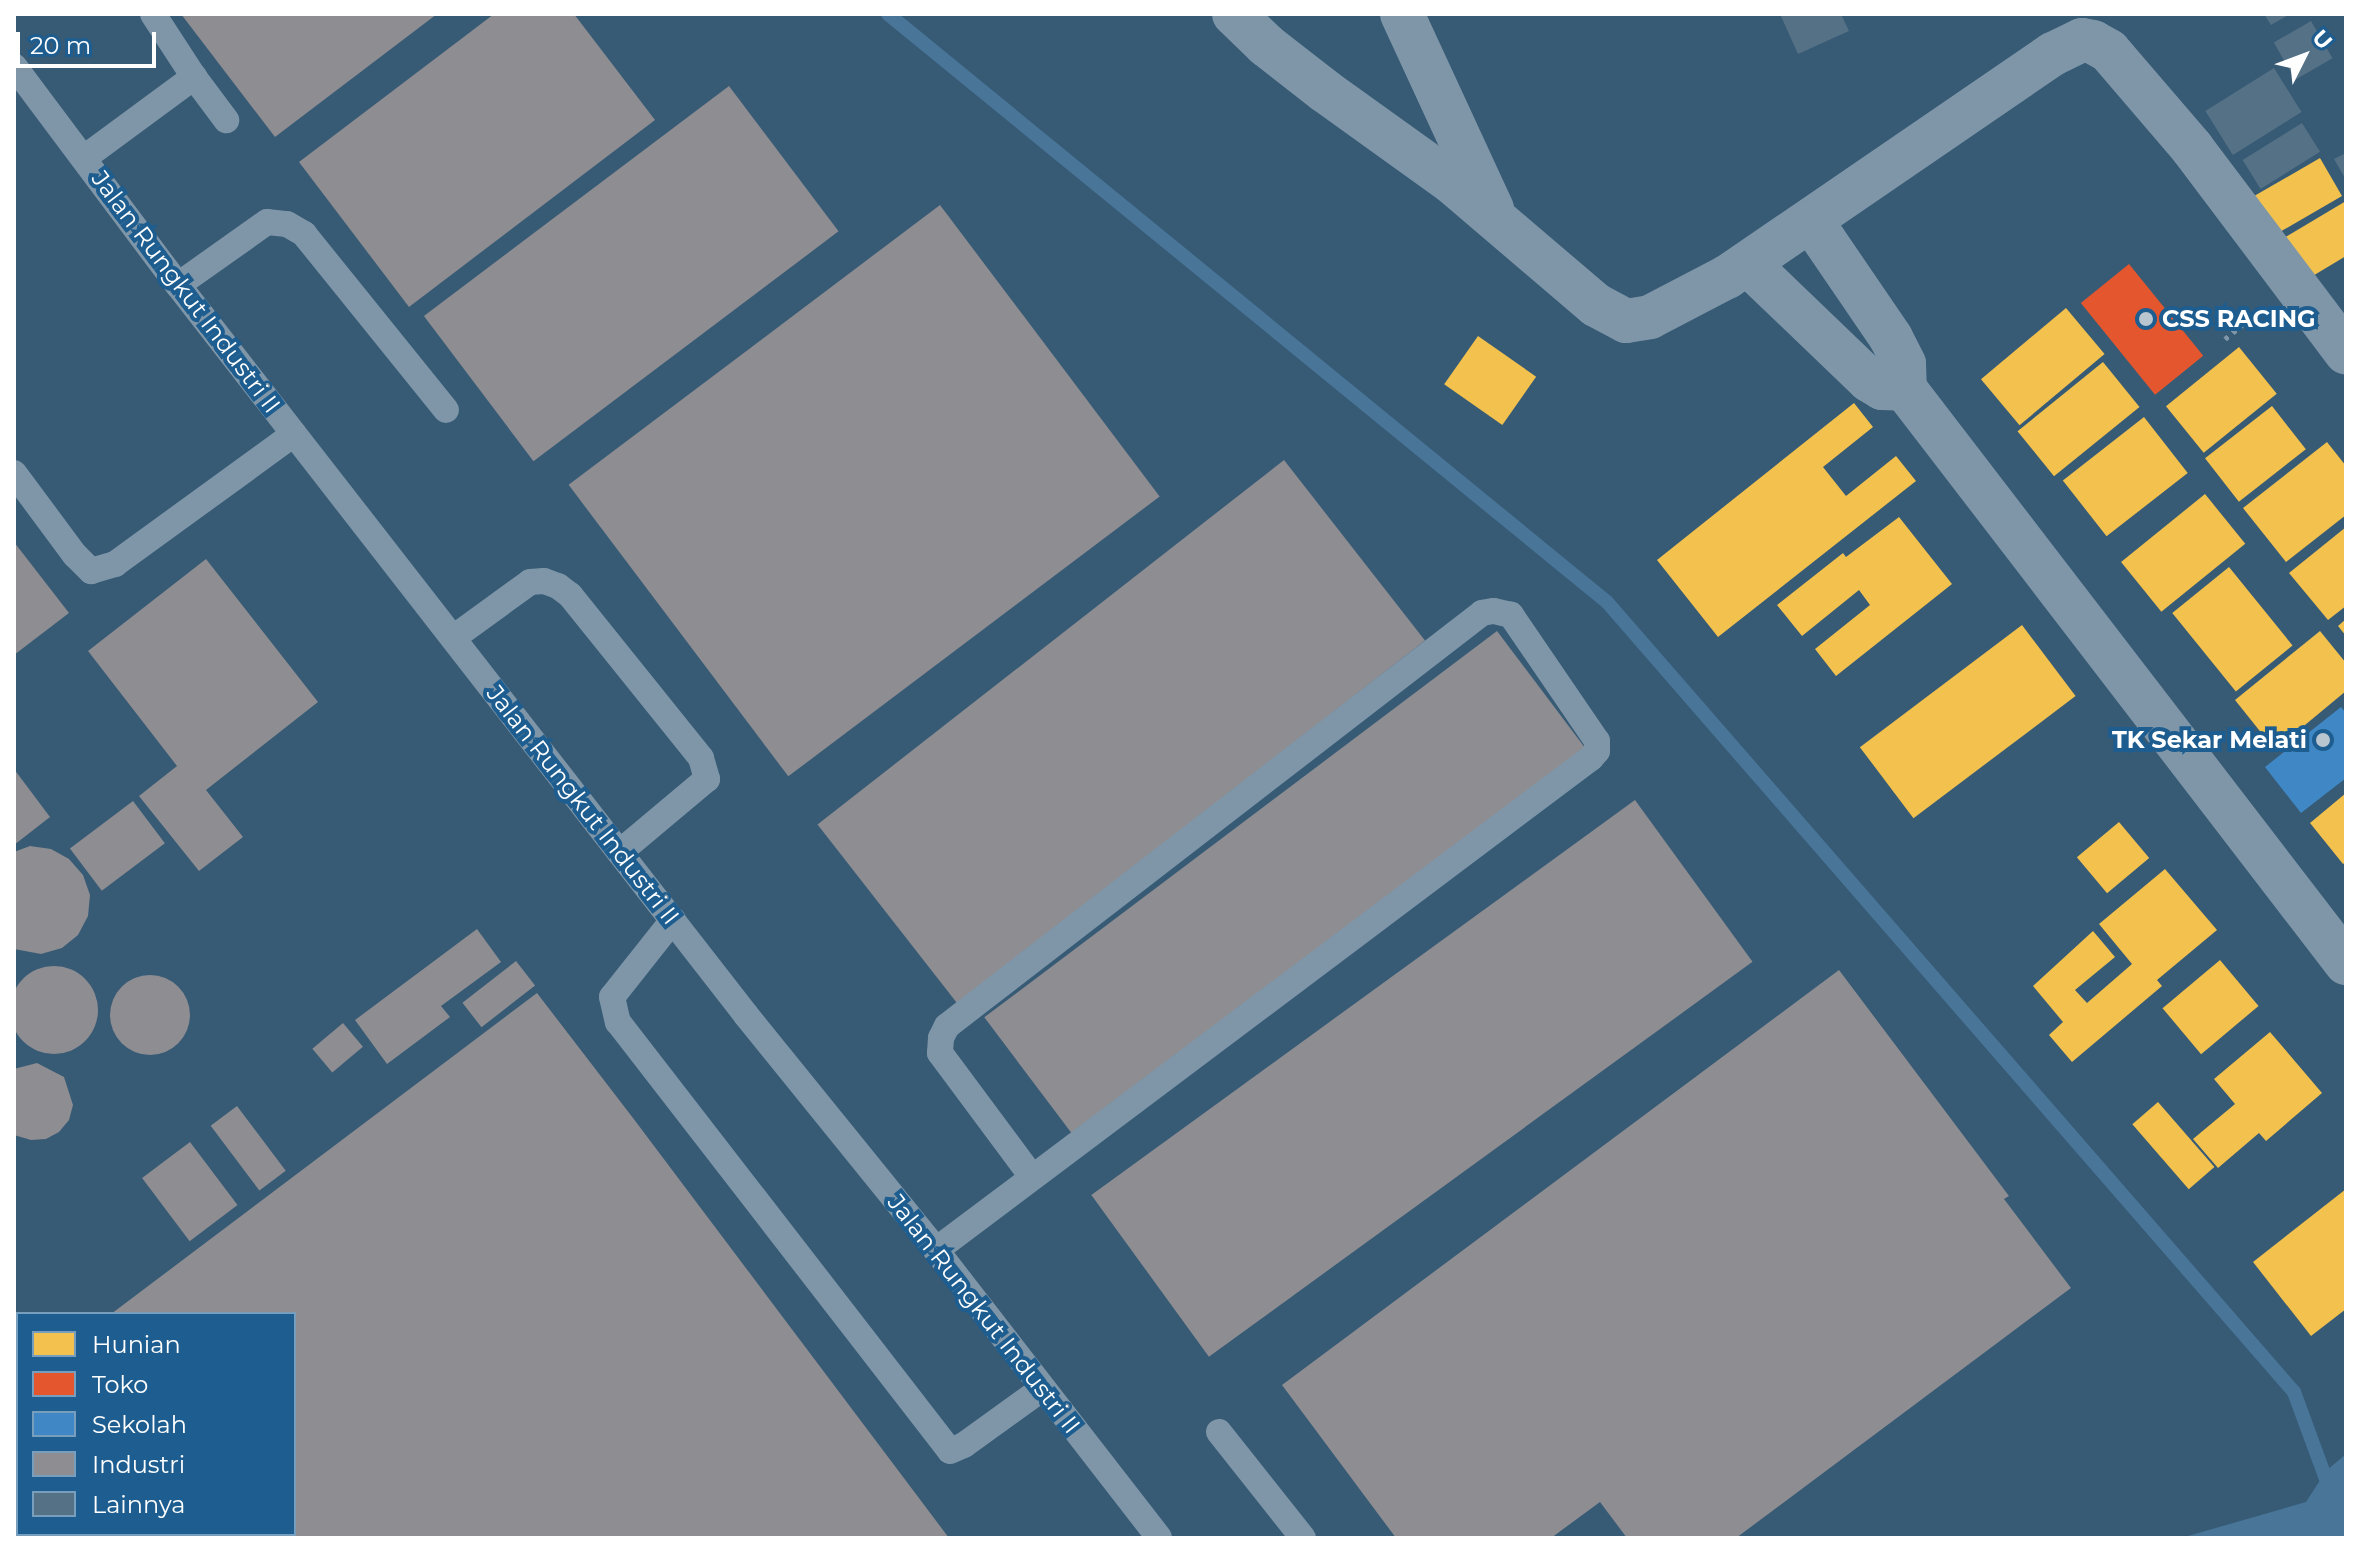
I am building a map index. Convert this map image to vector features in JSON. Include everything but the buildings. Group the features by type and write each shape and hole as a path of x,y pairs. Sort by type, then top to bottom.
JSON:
{"street":[{"path":"1234,14 1266,45 1453,183 1596,305 1626,321 1650,317 1748,264 1812,222 2067,29 2109,51 2192,148 2346,352"},
{"path":"1402,14 1496,219"},
{"path":"1812,222 1891,338 1904,364 1905,389 2346,963"},
{"path":"1748,264 1869,380 1882,388 1905,389"}],"lane":[{"path":"153,14 226,120"},
{"name":"Jalan Rungkut Industri II","path":"14,66 178,285 1159,1538"},
{"path":"84,158 194,77"},
{"path":"178,285 267,222 287,224 304,234 446,410"},
{"path":"14,473 75,555 91,571 115,564 294,434"},
{"path":"453,638 530,582 544,581 558,586 570,595 701,758 707,779 620,852"},
{"path":"936,1250 1591,758 1597,751 1597,741 1511,615 1493,611 1482,613 947,1026 941,1038 940,1053 1032,1177"},
{"path":"673,920 612,997 618,1022 950,1451 964,1445 1043,1388"},
{"path":"1219,1432 1303,1538"}],"water":[{"path":"2346,1454 2346,1538 2181,1538 2306,1502 2326,1471"}],"waterway":[{"path":"888,14 1607,602 2294,1392 2340,1517 2346,1523"}],"place":[{"name":"CSS RACING","path":"2146,319"},
{"name":"TK Sekar Melati","path":"2323,740"}]}
